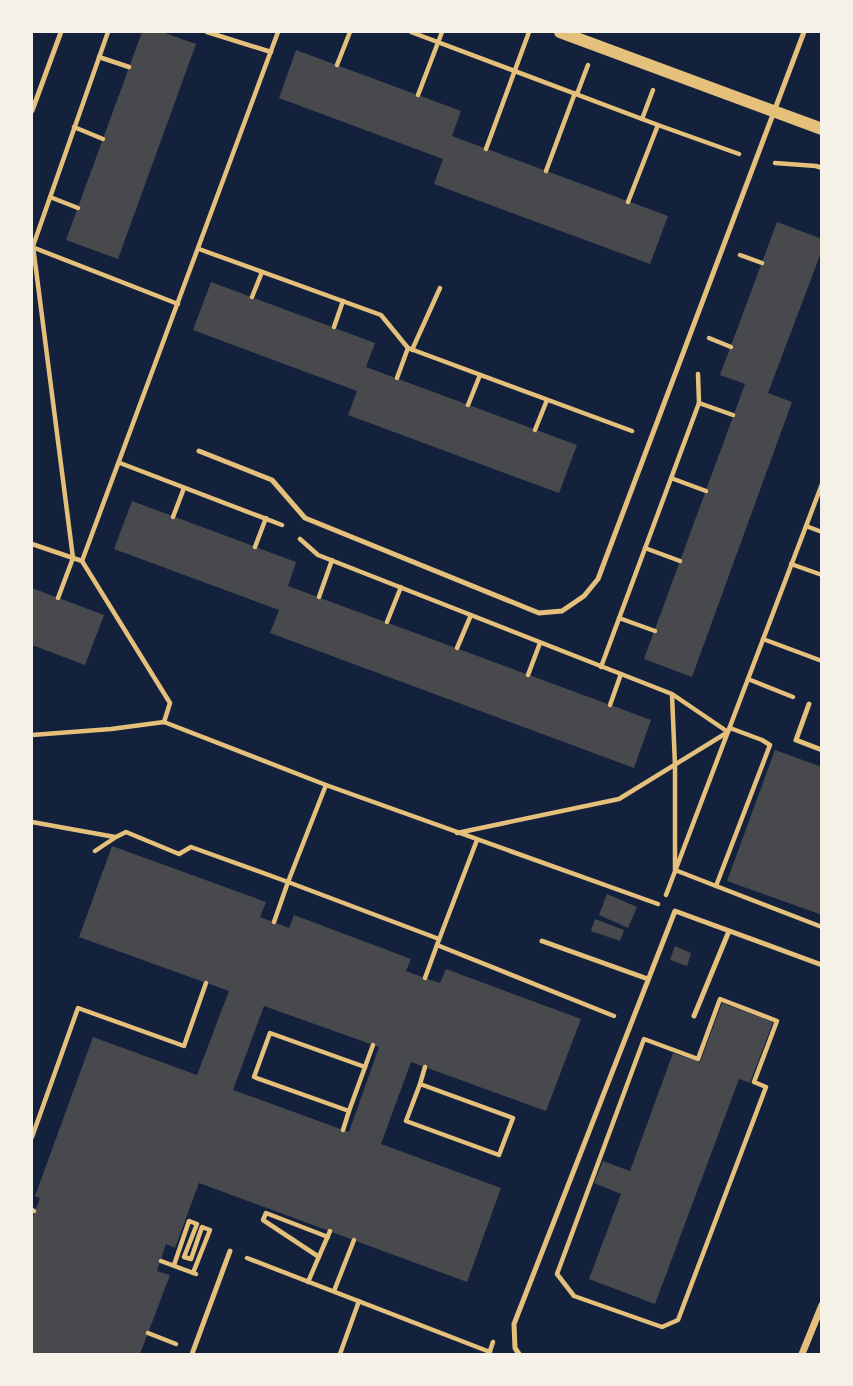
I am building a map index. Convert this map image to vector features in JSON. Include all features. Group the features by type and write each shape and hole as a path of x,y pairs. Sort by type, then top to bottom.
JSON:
{"street":[{"path":"560,32 821,129"},
{"path":"802,1354 821,1305"}],"lane":[{"path":"32,111 61,32"},
{"path":"199,451 272,480 306,518 539,613 562,611 584,596 598,579 804,32"},
{"path":"809,704 796,740 821,750"},
{"path":"519,1354 515,1348 514,1324 675,911 821,965"},
{"path":"694,1016 729,931"},
{"path":"542,941 648,979"},
{"path":"192,1352 230,1251"}],"path":[{"path":"58,598 73,558 32,247 108,32"},
{"path":"207,32 271,52"},
{"path":"82,561 278,32"},
{"path":"337,65 350,32"},
{"path":"411,32 756,160 821,168"},
{"path":"418,95 442,32"},
{"path":"486,149 529,32"},
{"path":"99,57 129,67"},
{"path":"546,171 575,93"},
{"path":"628,202 658,125"},
{"path":"74,127 103,139"},
{"path":"50,197 78,208"},
{"path":"743,243 738,255 762,263"},
{"path":"32,247 178,304"},
{"path":"198,249 381,315 410,349 651,438"},
{"path":"252,297 262,272"},
{"path":"397,378 440,288"},
{"path":"334,327 343,301"},
{"path":"706,337 731,347"},
{"path":"601,667 699,403 698,370"},
{"path":"468,405 480,375"},
{"path":"535,430 547,400"},
{"path":"699,403 733,415"},
{"path":"120,463 282,525 318,555 672,694 729,730 770,745 716,886"},
{"path":"671,478 706,491"},
{"path":"32,735 164,722 326,785 662,905 821,485"},
{"path":"173,517 184,488"},
{"path":"255,547 266,518"},
{"path":"806,526 821,532"},
{"path":"32,544 82,561 170,703 164,722"},
{"path":"645,548 680,561"},
{"path":"319,597 332,560"},
{"path":"791,564 821,575"},
{"path":"387,622 401,587"},
{"path":"457,648 471,615"},
{"path":"619,618 654,631"},
{"path":"763,639 821,661"},
{"path":"528,675 540,642"},
{"path":"610,705 621,674"},
{"path":"748,679 780,692"},
{"path":"672,694 675,870"},
{"path":"457,833 619,799 729,730"},
{"path":"274,922 326,785"},
{"path":"32,822 116,837"},
{"path":"95,851 126,832 179,854 191,847 439,939"},
{"path":"425,978 477,840"},
{"path":"214,856 217,848"},
{"path":"675,870 821,927"},
{"path":"721,872 729,875"},
{"path":"437,945 615,1015 610,1028"},
{"path":"32,1138 79,1008 184,1046 206,983"},
{"path":"720,999 777,1021 754,1082 766,1087 678,1320 662,1327 574,1296 557,1274 595,1171 644,1039 698,1059 720,999"},
{"path":"349,1111 254,1077 270,1033 365,1067"},
{"path":"343,1130 373,1045"},
{"path":"420,1084 513,1118 499,1155 406,1121 425,1067"},
{"path":"308,1282 329,1234 266,1213 263,1220 319,1256"},
{"path":"174,1265 189,1221 197,1224 184,1257 191,1259 202,1227 210,1230 193,1273"},
{"path":"334,1291 354,1240"},
{"path":"230,1251 489,1353 495,1339"},
{"path":"161,1261 182,1268"},
{"path":"340,1354 359,1301"},
{"path":"148,1333 192,1352"}],"building":[{"path":"142,32 162,32 196,44 118,259 66,240"},
{"path":"296,50 461,111 452,136 668,216 650,264 434,184 443,159 279,98"},
{"path":"777,222 822,239 822,250 768,393 792,402 692,677 644,659 745,384 720,375"},
{"path":"211,282 375,343 366,367 577,445 559,493 348,415 357,391 193,330"},
{"path":"132,501 296,562 288,586 651,720 634,768 270,633 279,610 114,549"},
{"path":"32,588 104,615 85,665 32,645"},
{"path":"775,750 822,767 822,915 727,881"},
{"path":"112,846 266,902 260,917 289,928 294,915 411,959 406,971 425,978 440,983 446,969 581,1019 546,1111 411,1062 381,1144 501,1188 467,1282 199,1183 175,1248 166,1244 157,1271 170,1275 140,1354 32,1354 32,1219 40,1198 35,1196 93,1037 197,1075 229,991 79,937","holes":["264,1006 379,1047 349,1132 233,1090"]},
{"path":"607,894 637,907 628,928 599,915"},
{"path":"595,919 624,930 620,941 591,931"},
{"path":"675,946 691,953 687,966 670,960"},
{"path":"722,1003 773,1022 750,1083 739,1079 655,1304 589,1279 621,1194 594,1183 603,1161 630,1171 673,1053 700,1062"}]}
